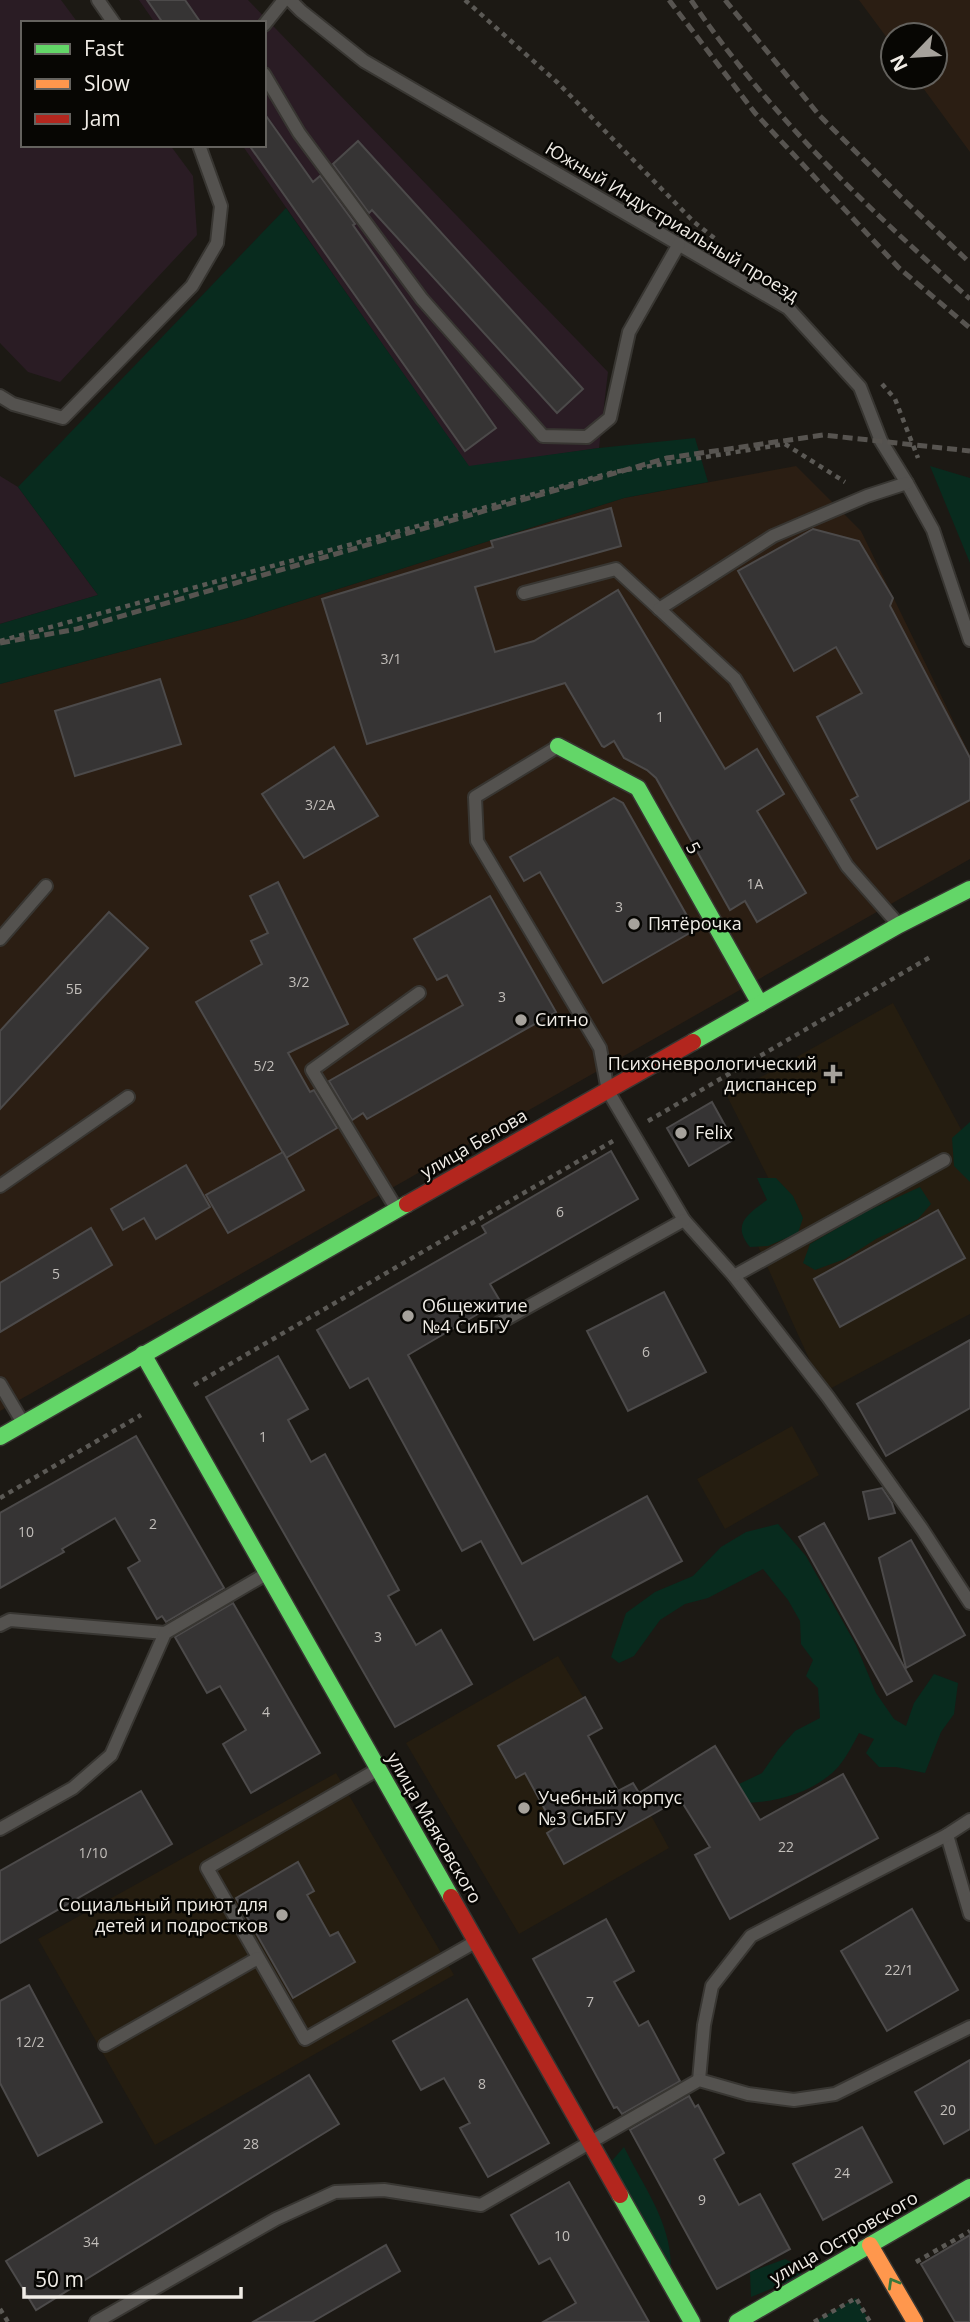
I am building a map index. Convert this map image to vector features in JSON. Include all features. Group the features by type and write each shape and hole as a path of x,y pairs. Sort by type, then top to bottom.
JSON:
{"street":[{"name":"5","path":"558,746 638,788 760,1004"},
{"name":"улица Белова","path":"0,1437 760,1004 970,889"},
{"name":"улица Маяковского","path":"143,1354 692,2322"},
{"name":"улица Островского","path":"737,2322 970,2187"},
{"path":"870,2245 915,2322"}],"lane":[{"path":"98,0 113,21"},
{"path":"266,22 284,0"},
{"name":"Южный Индустриальный проезд","path":"290,0 364,61 788,307 860,387 881,441 933,530 970,640"},
{"path":"266,77 299,133 422,299 542,436 587,437 610,418 629,332 679,244"},
{"path":"0,396 13,404 63,418 192,286 217,243 221,206 200,147"},
{"path":"659,609 773,536 867,496 907,483"},
{"path":"524,593 616,569 735,679 847,866 900,925"},
{"path":"558,746 475,797 477,841 600,1048 608,1091 684,1220 734,1276 828,1398 922,1529 970,1602"},
{"path":"0,939 46,886"},
{"path":"397,1210 312,1070 419,993"},
{"path":"0,1186 128,1097"},
{"path":"734,1276 944,1160"},
{"path":"499,1322 684,1220"},
{"path":"0,1384 23,1424"},
{"path":"0,1625 10,1620 165,1633 267,1573"},
{"path":"0,1829 73,1788 111,1755 165,1633"},
{"path":"379,1769 207,1868 305,2039 476,1941"},
{"path":"699,2080 704,2025 712,1986 751,1936 947,1835 970,1819"},
{"path":"947,1835 970,1914"},
{"path":"105,2045 258,1958"},
{"path":"96,2322 276,2219 335,2192 384,2189 481,2205 699,2080 748,2094 794,2100 835,2094 970,2027"}],"path":[{"path":"0,641 614,472 785,444 867,496"},
{"path":"0,1498 932,956"},
{"path":"814,2322 856,2298 870,2322"},
{"path":"0,2309 8,2322"}],"shaded area":[{"path":"0,0 61,0 77,21 21,21 21,147 171,147 193,176 197,235 60,382 28,372 0,343"},
{"path":"139,0 248,0 608,372 599,448 469,467 243,147 266,147 266,21 154,21"},
{"path":"859,0 970,0 970,152 925,91 949,91 949,21 879,21 879,27"},
{"path":"796,466 861,531 970,755 970,859 0,1411 0,684 244,619 624,498"},
{"path":"0,476 18,487 98,595 0,624"},
{"path":"893,1003 970,1146 970,1314 824,1392 753,1235 788,1217 727,1096"},
{"path":"792,1426 819,1475 725,1529 697,1479"},
{"path":"558,1656 602,1728 588,1737 618,1791 633,1783 669,1848 519,1934 406,1743"},
{"path":"336,1773 454,1975 155,2145 38,1939"}],"green space":[{"path":"286,208 469,466 695,438 708,482 624,498 244,619 0,684 0,624 98,595 18,487"},
{"path":"930,466 970,478 970,563"},
{"path":"970,1122 970,1182 954,1166 952,1138"},
{"path":"757,1178 776,1178 793,1196 803,1218 798,1233 768,1246 750,1247 742,1232 744,1220 767,1200"},
{"path":"920,1187 931,1204 918,1219 876,1239 845,1259 815,1270 803,1263 810,1244 867,1211"},
{"path":"778,1524 806,1556 856,1645 876,1693 894,1719 906,1726 914,1703 934,1674 958,1683 954,1714 941,1732 925,1773 896,1767 879,1767 866,1753 874,1739 859,1733 839,1766 820,1782 783,1798 744,1803 739,1784 762,1773 795,1731 820,1718 818,1688 806,1676 813,1660 801,1644 800,1621 788,1600 763,1569 708,1598 685,1604 660,1620 634,1656 619,1663 611,1657 626,1613 655,1592 693,1576 721,1547 746,1532"},
{"path":"624,2147 661,2220 670,2251 671,2267 610,2163"},
{"path":"785,2259 799,2266 802,2276 751,2297 750,2272"},
{"path":"856,2298 870,2322 814,2322"}],"building":[{"path":"147,0 185,0 200,21 162,21"},
{"path":"266,116 313,182 320,176 496,428 465,451 250,147 266,147"},
{"path":"358,141 583,389 557,413 372,210 369,213 333,164"},
{"path":"611,508 621,546 475,587 495,652 534,641 618,590 725,769 757,749 784,794 757,811 806,893 757,922 745,901 730,910 656,778 624,758 614,741 602,746 565,683 367,744 322,599 493,547 491,541"},
{"path":"813,529 859,541 893,598 890,606 970,758 970,800 877,849 851,800 858,796 817,717 862,693 836,647 794,671 738,571"},
{"path":"160,679 181,744 75,776 55,711"},
{"path":"334,747 378,816 304,858 262,794"},
{"path":"614,798 623,803 695,930 603,983 540,872 524,881 510,857"},
{"path":"278,882 348,1024 288,1053 310,1092 314,1090 337,1128 286,1158 196,1002 262,964 251,941 268,933 250,896"},
{"path":"490,896 556,1012 367,1119 363,1113 352,1120 329,1081 463,1005 447,975 437,980 414,939"},
{"path":"109,912 148,948 0,1109 0,1031"},
{"path":"712,1102 733,1140 689,1166 667,1128"},
{"path":"611,1151 638,1199 490,1284 500,1301 408,1355 522,1564 647,1496 682,1561 534,1640 481,1541 462,1551 368,1378 350,1388 317,1330 486,1233 482,1226"},
{"path":"283,1152 304,1190 228,1233 206,1195"},
{"path":"186,1165 210,1207 156,1239 144,1218 123,1230 111,1209"},
{"path":"938,1210 965,1258 840,1327 814,1279"},
{"path":"91,1228 112,1265 0,1332 0,1283"},
{"path":"664,1292 706,1372 628,1411 587,1331"},
{"path":"970,1340 970,1408 886,1456 857,1404"},
{"path":"278,1356 308,1409 288,1420 311,1462 325,1454 399,1590 388,1596 416,1645 441,1630 472,1684 395,1727 206,1397"},
{"path":"136,1436 224,1588 166,1622 162,1616 157,1619 128,1568 140,1561 115,1518 62,1549 64,1552 0,1588 0,1513"},
{"path":"882,1488 895,1513 869,1519 863,1492"},
{"path":"824,1523 912,1681 887,1695 799,1537"},
{"path":"911,1540 965,1635 906,1668 879,1558"},
{"path":"233,1603 320,1753 251,1793 223,1744 246,1730 220,1686 207,1693 175,1637"},
{"path":"585,1697 602,1728 588,1736 618,1791 633,1783 639,1793 715,1746 760,1820 843,1774 878,1838 730,1919 695,1855 710,1847 680,1799 564,1864 547,1833 555,1828 525,1773 516,1778 498,1746"},
{"path":"141,1791 172,1844 0,1943 0,1871"},
{"name":"Социальный приют для детей и подростков","path":"298,1862 314,1891 307,1895 330,1936 338,1932 355,1962 293,1998 236,1898"},
{"path":"912,1909 958,1990 887,2031 841,1951"},
{"path":"606,1919 634,1971 614,1982 639,2026 648,2021 680,2081 622,2114 617,2107 614,2108 533,1959"},
{"path":"29,1985 102,2122 38,2156 0,2083 0,2001"},
{"path":"467,1999 549,2143 488,2177 460,2128 470,2123 444,2078 421,2090 393,2041"},
{"path":"970,2060 970,2129 944,2144 915,2092"},
{"path":"309,2075 339,2124 36,2310 6,2261"},
{"path":"689,2096 695,2107 698,2105 724,2153 714,2159 739,2205 760,2194 790,2249 717,2289 630,2130"},
{"path":"862,2127 892,2182 823,2220 793,2164"},
{"path":"569,2182 649,2322 543,2322 576,2303 550,2258 539,2264 511,2215"},
{"path":"970,2235 970,2322 955,2322 921,2264"},
{"path":"386,2245 400,2271 312,2322 253,2322"}],"railway":[{"path":"669,0 755,113 899,268 970,328"},
{"path":"691,0 753,83 821,159 970,299"},
{"path":"725,0 819,115 970,263"},
{"path":"0,643 77,629 667,458 823,435 970,451"}],"traffic: fast":[{"path":"558,746 638,788 760,1004"},
{"path":"693,1042 899,925 970,889"},
{"path":"0,1437 407,1204"},
{"path":"143,1354 451,1897"},
{"path":"737,2322 970,2187"},
{"path":"620,2195 692,2322"}],"traffic: slow":[{"path":"870,2245 915,2322"}],"traffic: jam":[{"path":"407,1204 693,1042"},
{"path":"451,1897 620,2195"}],"place":[{"name":"Пятёрочка","path":"634,924"},
{"name":"Ситно","path":"521,1020"},
{"name":"Психоневрологический диспансер","path":"833,1074"},
{"name":"Felix","path":"681,1133"},
{"name":"Общежитие №4 СиБГУ","path":"408,1316"},
{"name":"Учебный корпус №3 СиБГУ","path":"524,1808"},
{"name":"Социальный приют для детей и подростков","path":"282,1915"}]}
